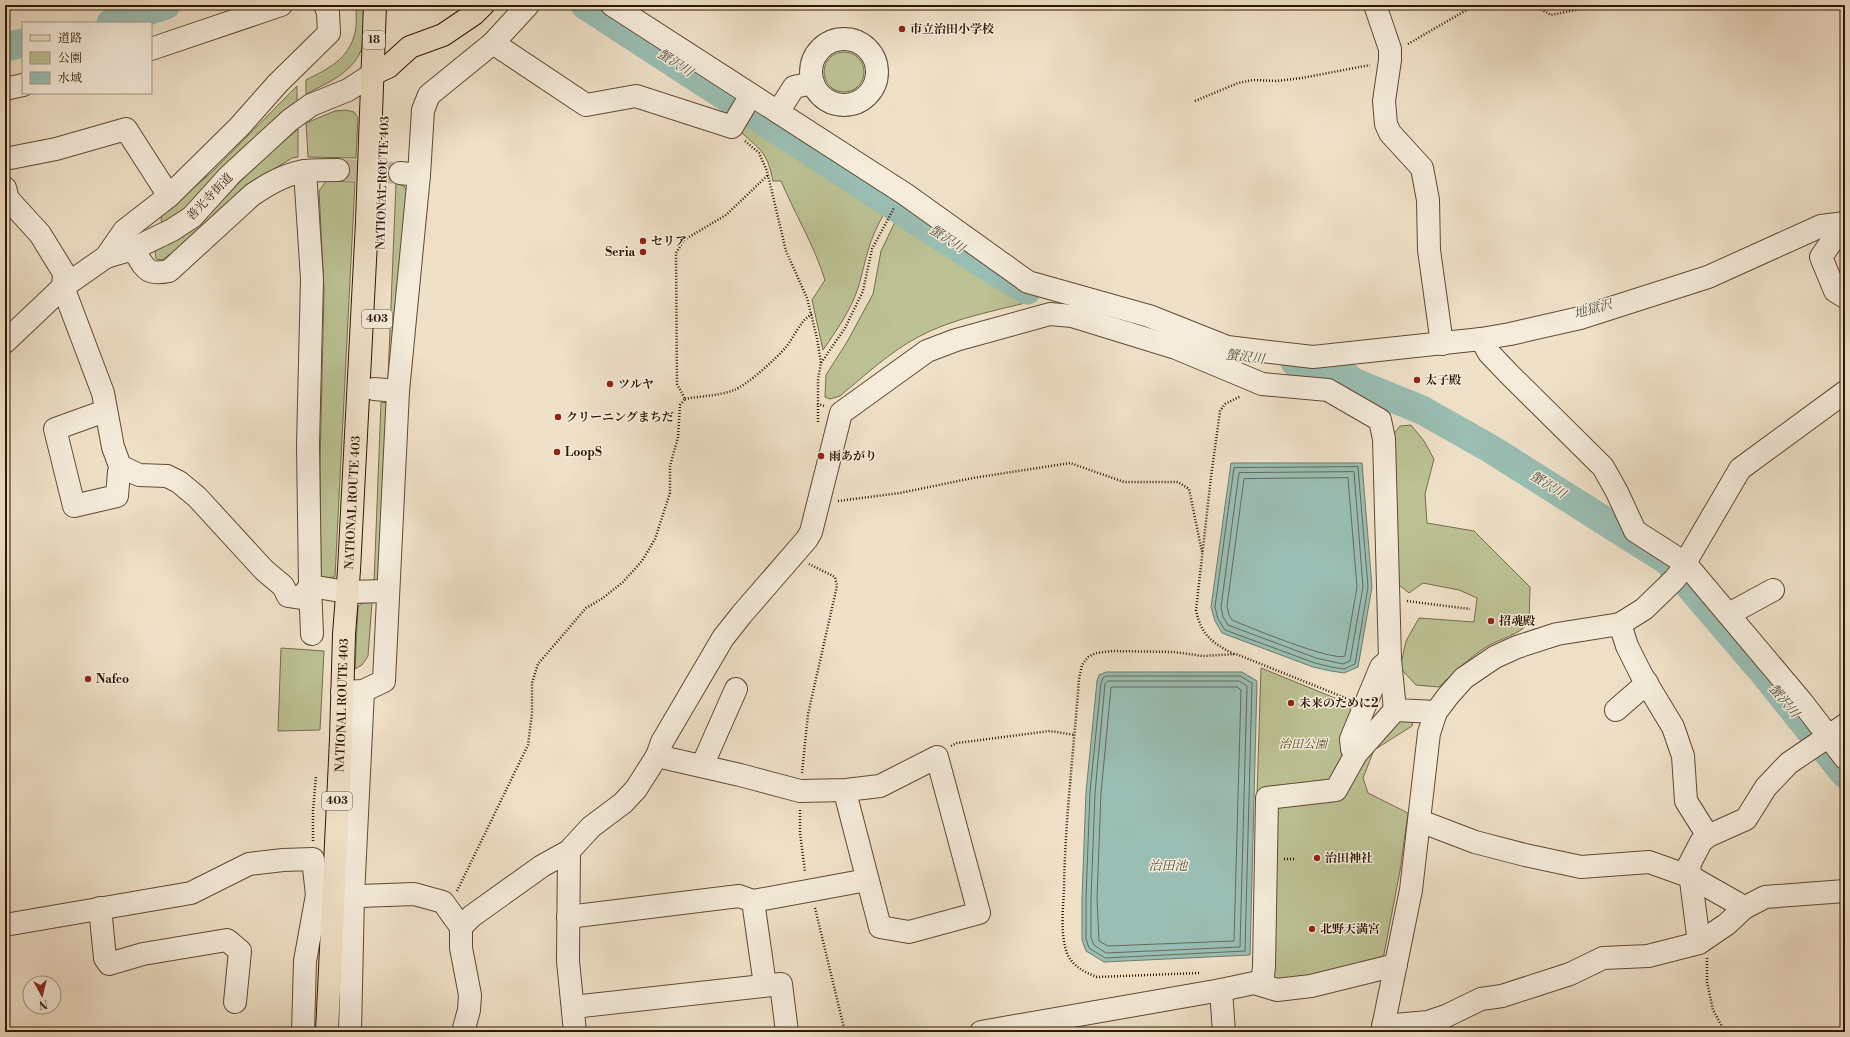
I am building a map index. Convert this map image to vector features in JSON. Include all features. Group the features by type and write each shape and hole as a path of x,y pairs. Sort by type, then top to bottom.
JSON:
{"main road":[{"name":"18","path":"375,5 381,70"},
{"name":"18","path":"381,70 390,5"},
{"path":"381,70 410,47 443,35 474,14 483,5"},
{"name":"NATIONAL ROUTE 403","path":"349,570 374,389 381,70"},
{"name":"NATIONAL ROUTE 403","path":"327,1032 342,692 367,222 381,70"}],"street":[{"path":"152,49 281,5"},
{"path":"342,692 363,691 384,681 410,174 423,110 429,95 493,42 528,5"},
{"path":"612,5 742,110"},
{"path":"1376,5 1390,49 1390,60 1384,101 1386,124 1390,133 1422,168 1428,200 1429,250 1442,344"},
{"path":"106,257 124,231 169,196 239,127 278,83 329,34 326,8"},
{"path":"493,42 586,105 636,96 742,110 778,112 905,194 1028,282 1149,316 1227,347 1312,357 1442,344 1484,344 1580,318 1708,277 1821,226 1838,224 1832,241 1821,257 1835,291 1845,297"},
{"name":"善光寺街道","path":"5,342 63,287 106,257 133,249 172,230 192,217 230,175 290,120 311,105 348,90 381,70"},
{"path":"778,112 794,87 813,83"},
{"path":"5,89 22,85"},
{"path":"5,159 56,149 126,129 169,196"},
{"path":"133,249 148,270 155,274 169,271 252,194 266,185 286,176 305,171 338,170"},
{"path":"305,171 312,279 308,445 312,634"},
{"path":"5,188 8,199 40,234 64,273 63,287 103,393 105,411 113,447 120,466 123,469 139,474 167,476 179,482 197,497 264,570 283,586 288,596 301,598 310,586"},
{"path":"461,927 472,916 542,866 569,851 591,827 623,803 636,789 657,756 662,742 723,638 792,557 811,532 841,413 927,351 956,340 1050,314 1072,316 1174,348 1262,384 1328,390 1380,420 1384,439 1390,659 1395,710 1356,754 1336,790 1267,798 1264,967 1262,985"},
{"path":"1484,344 1603,467 1617,492 1635,531 1729,614 1802,702 1845,758"},
{"path":"374,389 398,391"},
{"path":"1845,392 1740,469 1681,571 1644,609 1620,624 1557,634 1517,647 1495,657 1464,678 1436,712 1430,733 1420,821 1410,890 1383,1029 1428,1022 1446,1016 1481,999 1502,996 1570,974 1603,958 1648,956 1699,943 1728,924 1744,908 1765,897 1845,892"},
{"path":"105,411 55,430 74,506 117,496 119,472 123,469"},
{"path":"310,586 347,592 388,590"},
{"path":"1729,614 1773,590"},
{"path":"1620,624 1627,646 1673,727 1683,756 1686,801 1708,836"},
{"path":"1356,754 1352,749 1351,739 1381,667 1390,659"},
{"path":"1616,710 1647,683"},
{"path":"702,766 736,689"},
{"path":"350,1032 334,896 363,691"},
{"path":"1395,710 1436,712"},
{"path":"1699,943 1689,865 1701,842 1708,836 1746,819 1766,787 1789,763 1828,737"},
{"path":"657,756 800,791 846,790 880,786 936,758 979,913 909,932 880,927 866,880 846,790"},
{"path":"1420,821 1475,842 1581,867 1649,862 1691,877 1744,908"},
{"path":"569,851 568,961 575,1032"},
{"path":"5,925 191,894 249,864 283,860 313,859 334,896"},
{"path":"568,917 739,896 753,901 866,880"},
{"path":"334,896 414,894 443,902 461,927 461,948 470,995 469,1010 463,1032"},
{"path":"302,1032 305,961 334,896"},
{"path":"753,901 765,985"},
{"path":"100,908 105,958 109,964 143,954 227,940 240,951 235,1002"},
{"path":"981,1032 1254,983 1277,990 1311,986 1396,965"},
{"path":"573,1007 781,984 787,1032"},
{"path":"1221,990 1224,1032"}],"path":[{"path":"1195,101 1238,83 1253,80 1276,81 1302,78 1390,60 1401,49 1417,38 1476,5"},
{"path":"1537,5 1539,8 1551,15 1600,5"},
{"path":"742,110 768,175 786,251 807,298 812,314 821,363 818,379 818,404 841,413"},
{"path":"685,399 677,384 676,253 684,240 726,215 768,175"},
{"path":"821,363 845,328 863,291 872,249 890,215"},
{"path":"446,906 454,898 528,745 532,713 532,683 538,664 586,608 603,598 623,582 642,561 655,539 670,493 670,466 678,437 680,405 685,399 734,390 745,383 773,360 794,337 803,320 812,314"},
{"path":"1243,395 1225,404 1220,411 1196,610 1199,624 1210,639 1219,647 1365,706"},
{"path":"819,503 900,493 973,478 1070,463 1124,482 1178,482 1189,489 1202,552"},
{"path":"792,557 835,577 837,586 808,714 800,791 800,833 803,866 811,890 845,1032"},
{"path":"1389,599 1470,609"},
{"path":"1205,973 1097,977 1084,972 1074,964 1067,953 1063,933 1064,862 1079,679 1082,666 1088,657 1096,653 1112,651 1174,652 1203,656 1235,654"},
{"path":"936,758 943,750 958,743 1050,731 1075,735"},
{"path":"313,859 313,811 316,776"},
{"path":"1699,943 1707,946 1707,982 1713,1010 1725,1032"}],"green space":[{"path":"356,5 366,5 365,35 359,54 348,69 332,80 306,94 306,80 330,67 348,50 356,30"},
{"path":"848,52 855,55 861,61 864,72 863,80 855,89 848,92 840,92 833,89 825,80 824,68 827,61 836,53"},
{"path":"297,86 297,102 272,122 226,164 185,209 162,223 162,215 212,172"},
{"path":"346,110 354,112 358,118 356,158 308,157 306,123 335,111"},
{"path":"745,119 886,211 875,231 855,296 843,320 823,350 812,300 825,280 821,267 781,181 773,181 769,164 763,154 742,133 742,124"},
{"path":"298,129 298,157 292,158 253,182 176,250 162,260 156,259 155,251 191,231 203,221 256,165"},
{"path":"326,181 355,182 335,577 324,578 321,576 320,465 324,290 319,191"},
{"path":"396,183 404,186 408,193 392,378 388,378"},
{"path":"897,218 1004,287 1033,301 974,316 931,330 908,343 878,364 840,396 830,399 825,397 826,375 847,342 873,294 881,251"},
{"path":"381,402 388,403 379,583 374,583"},
{"path":"1411,425 1424,441 1434,459 1425,494 1427,523 1474,531 1530,587 1529,623 1519,631 1480,651 1439,687 1416,685 1400,668 1406,641 1419,618 1474,622 1477,598 1459,590 1423,583 1409,593 1398,584 1392,436 1400,426"},
{"path":"372,602 368,656 362,665 355,669 358,607 362,603"},
{"path":"281,648 324,651 320,730 278,731"},
{"name":"治田公園","path":"1261,668 1357,707 1335,786 1257,796"},
{"path":"1407,719 1413,720 1412,726 1374,750 1363,778 1368,793 1408,813 1400,871 1383,959 1308,980 1272,979 1272,807 1339,794 1392,724"}],"water":[{"path":"1231,463 1362,463 1372,587 1358,667 1344,673 1313,667 1222,633 1215,621 1211,607"},
{"name":"治田池","path":"1106,672 1242,672 1257,681 1250,955 1104,962 1086,951 1082,940 1082,898 1086,792 1097,681 1099,675"}],"waterway":[{"path":"114,22 166,5"},
{"name":"蟹沢川","path":"585,5 991,269 1027,290"},
{"path":"5,47 22,43"},
{"name":"蟹沢川","path":"1295,362 1335,366 1353,382 1422,410 1491,449 1668,561 1764,673 1845,774"}],"tunnel":[{"path":"338,170 400,173"}],"place":[{"name":"市立治田小学校","path":"902,29"},
{"name":"セリア","path":"643,241"},
{"name":"Seria","path":"643,252"},
{"name":"太子殿","path":"1417,380"},
{"name":"ツルヤ","path":"610,384"},
{"name":"クリーニングまちだ","path":"558,417"},
{"name":"LoopS","path":"557,452"},
{"name":"雨あがり","path":"821,456"},
{"name":"招魂殿","path":"1491,621"},
{"name":"Nafco","path":"88,679"},
{"name":"未来のために2","path":"1291,703"},
{"name":"治田神社","path":"1317,858"},
{"name":"北野天満宮","path":"1312,929"}],"water label":[{"name":"地獄沢","path":"1593,309"}]}
